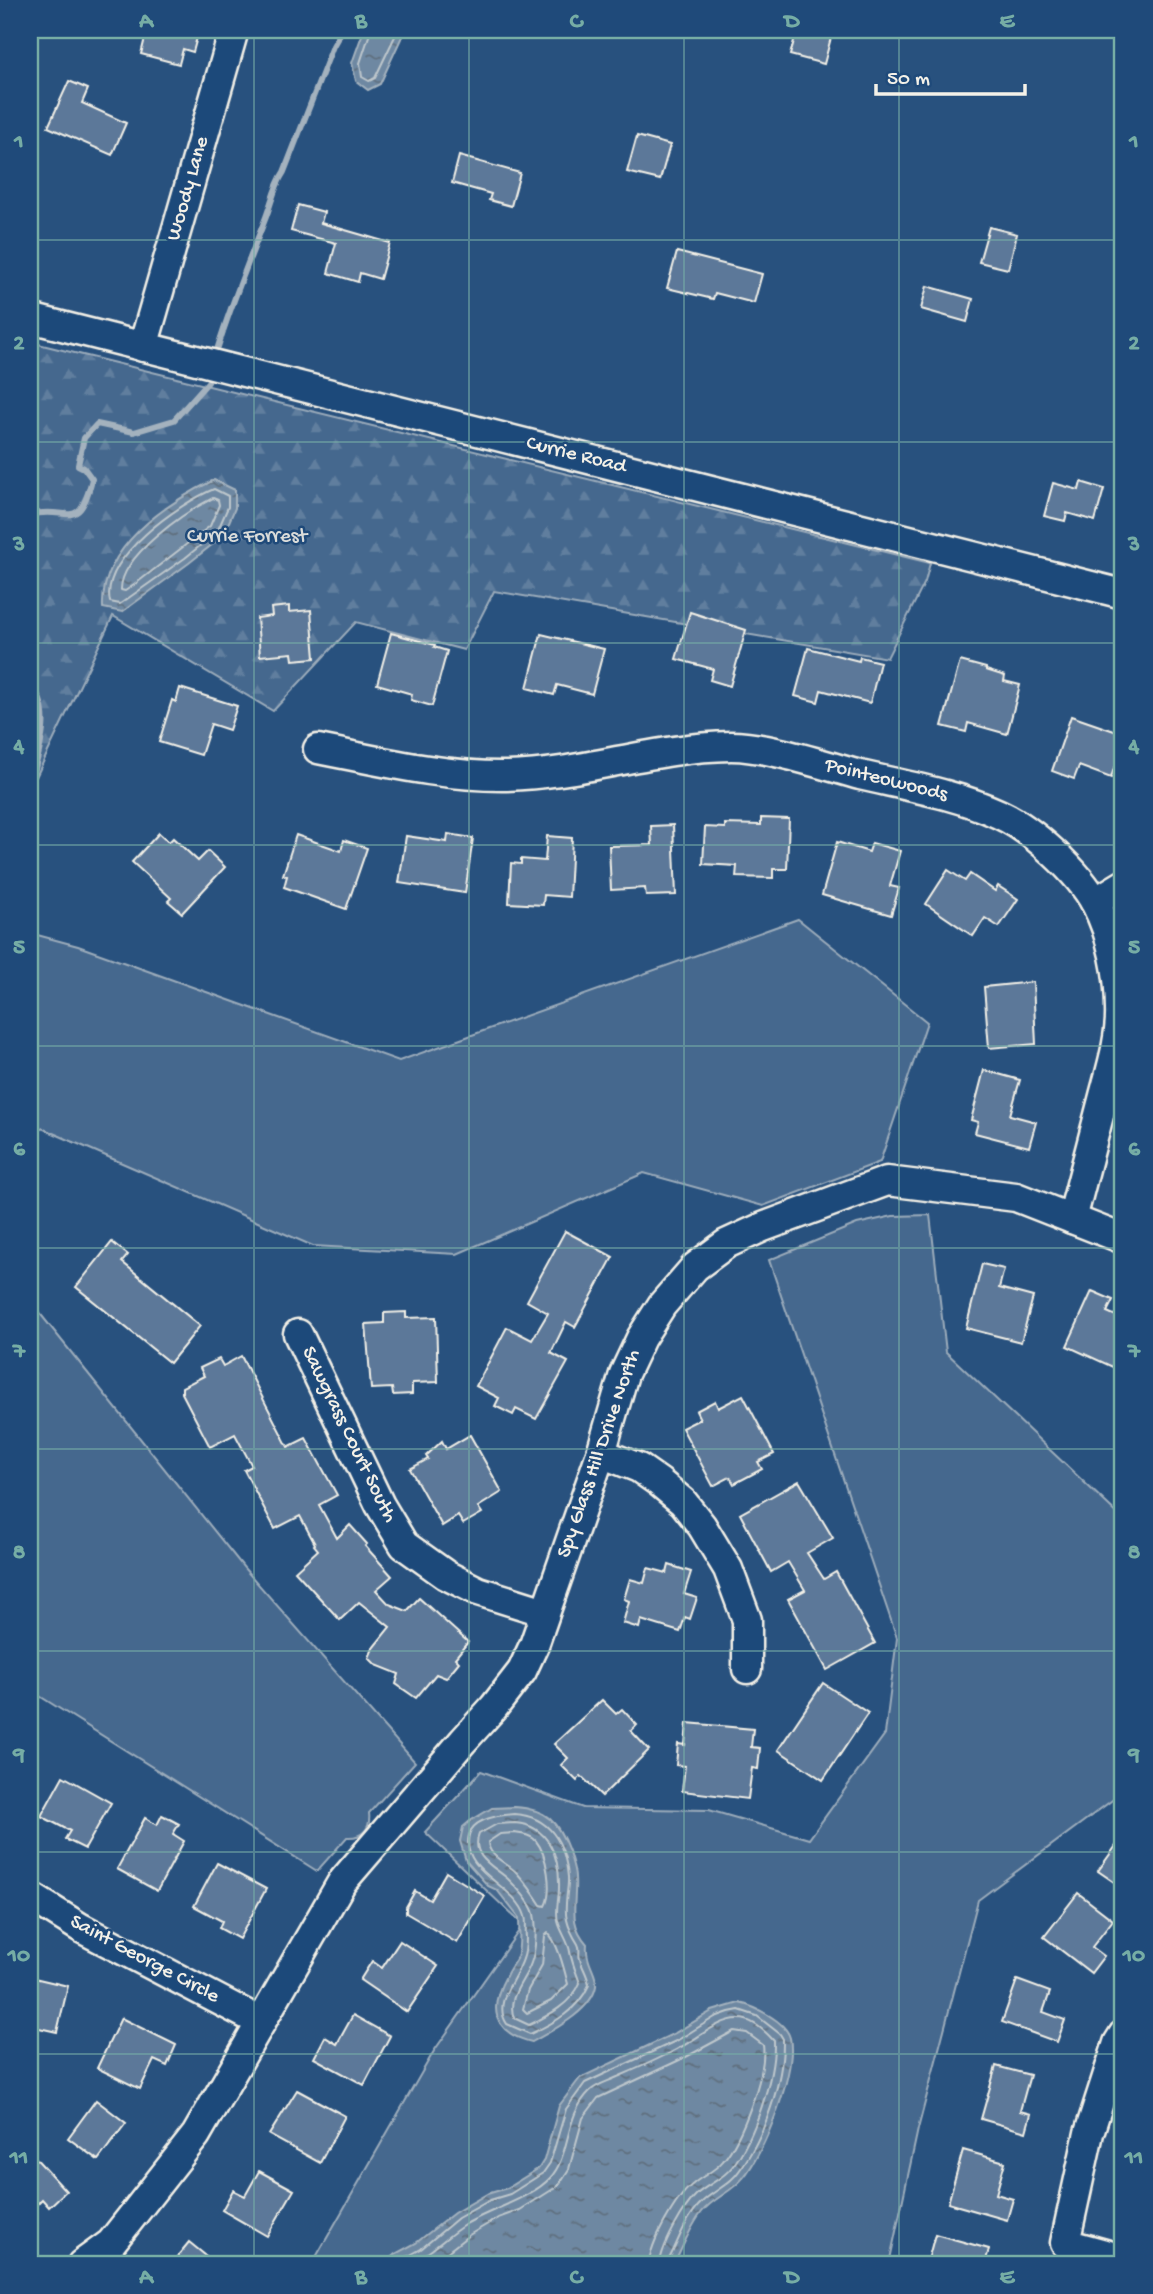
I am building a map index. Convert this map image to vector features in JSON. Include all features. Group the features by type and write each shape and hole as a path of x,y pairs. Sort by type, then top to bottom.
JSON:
{"street":[{"name":"Woody Lane","path":"143,347 234,30"},
{"name":"Currie Road","path":"30,318 1123,594"},
{"name":"Pointeowoods","path":"318,749 443,772 503,776 551,774 691,749 733,746 775,753 970,802 1002,816 1032,834 1059,858 1095,902 1110,940 1121,1013 1113,1062 1072,1219"},
{"path":"1095,902 1123,885"},
{"name":"Spy Glass Hill Drive North","path":"82,2264 111,2244 196,2135 342,1882 522,1671 601,1453 624,1374 641,1338 662,1305 695,1267 726,1244 763,1227 887,1181 1016,1197 1123,1239"},
{"name":"Sawgrass Court South","path":"298,1334 380,1506 404,1545 446,1574 478,1591 545,1612"},
{"path":"601,1453 639,1468 659,1482 683,1502 702,1526 728,1569 747,1620 747,1669"},
{"name":"Saint George Circle","path":"30,1896 81,1928 261,2022"},
{"path":"1122,2260 1061,2254 1089,2133 1118,2043 1123,2035"}],"green space":[{"name":"Currie Forrest","path":"30,342 930,563 925,582 887,658 494,591 464,650 356,622 273,711 113,616 36,777 30,778"},
{"path":"798,919 927,1022 880,1162 763,1206 644,1173 457,1254 313,1246 30,1123 30,933 78,946 399,1061"},
{"path":"930,1215 946,1352 1123,1519 1123,1788 1115,1798 978,1900 918,2129 889,2264 312,2264 434,2051 523,1925 425,1832 481,1771 583,1808 709,1810 809,1839 885,1734 897,1638 769,1260 857,1224 893,1216"},
{"path":"30,1301 244,1568 415,1762 369,1813 369,1823 365,1831 357,1836 347,1837 317,1871 30,1690"}],"water":[{"path":"367,30 405,30 380,84 368,90 356,81 352,63 362,35"},
{"path":"214,480 235,490 235,508 223,536 122,612 103,608 105,586 112,566 124,547 157,515"},
{"path":"515,1807 543,1814 556,1825 565,1841 575,1874 575,1920 587,1944 596,1982 593,1995 579,2012 532,2042 509,2033 502,2026 496,2009 500,1988 517,1957 519,1918 497,1890 488,1886 466,1861 460,1841 463,1827 470,1821 492,1808"},
{"path":"739,2003 769,2015 787,2032 791,2052 789,2070 769,2132 751,2166 739,2183 702,2212 674,2264 384,2264 454,2213 487,2194 507,2188 539,2168 544,2160 559,2106 580,2078 675,2033 712,2011"}],"building":[{"path":"147,30 199,30 193,52 183,49 179,64 141,54"},
{"path":"797,30 833,30 824,64 790,55"},
{"path":"69,81 88,89 82,103 126,123 112,155 48,127"},
{"path":"637,136 670,145 660,180 627,172"},
{"path":"459,156 520,173 511,206 489,200 491,194 452,183"},
{"path":"298,205 324,212 321,223 390,243 380,279 360,273 358,282 328,273 336,243 291,231"},
{"path":"989,227 1017,234 1008,269 979,262"},
{"path":"677,252 762,274 754,303 715,293 713,299 667,288"},
{"path":"927,286 973,299 967,322 921,309"},
{"path":"1081,482 1104,489 1095,521 1067,513 1065,521 1044,516 1053,483 1079,490"},
{"path":"289,606 289,612 311,610 315,658 293,660 292,653 260,656 257,618 272,616 271,608"},
{"path":"690,612 746,630 730,686 710,680 713,669 676,659"},
{"path":"391,633 447,651 432,706 411,700 412,694 377,684"},
{"path":"541,634 604,649 592,694 557,685 554,695 527,688"},
{"path":"808,648 859,661 860,657 880,662 870,703 821,690 818,702 795,696"},
{"path":"960,661 986,668 1005,676 1004,681 1020,685 1007,734 968,723 966,732 942,726"},
{"path":"180,688 237,706 229,730 211,724 201,755 159,742 172,700 176,702"},
{"path":"1071,716 1123,734 1123,761 1120,770 1114,768 1111,778 1079,766 1074,779 1052,771"},
{"path":"761,818 789,819 787,869 773,869 773,878 736,877 737,866 703,864 705,827 725,828 725,824 761,825"},
{"path":"673,825 676,895 646,896 645,888 611,890 609,846 652,845 651,826"},
{"path":"159,833 169,842 173,838 198,861 208,851 225,867 182,913 168,901 171,898 132,862"},
{"path":"448,834 473,838 465,893 399,883 406,836 447,842"},
{"path":"296,835 341,851 344,840 367,848 346,909 284,887 287,876 283,875"},
{"path":"547,836 572,838 569,897 544,895 543,905 509,903 511,863 521,864 521,859 545,861"},
{"path":"837,842 869,852 872,843 900,851 890,886 899,888 891,915 822,895"},
{"path":"948,870 965,881 970,874 995,891 998,886 1018,899 999,927 985,918 973,936 926,904"},
{"path":"1033,982 1036,1044 989,1048 984,987"},
{"path":"984,1070 1020,1080 1010,1115 1036,1122 1029,1147 975,1133 978,1122 971,1120"},
{"path":"565,1231 613,1257 575,1327 566,1322 551,1353 568,1362 536,1419 516,1409 513,1415 495,1406 499,1398 476,1386 507,1327 532,1340 548,1313 527,1301"},
{"path":"112,1242 128,1255 122,1262 200,1326 170,1363 76,1287"},
{"path":"982,1264 1004,1269 999,1288 1033,1297 1021,1342 966,1328"},
{"path":"1092,1291 1113,1300 1107,1312 1123,1319 1123,1355 1117,1369 1067,1346"},
{"path":"406,1312 406,1318 436,1317 438,1382 412,1383 412,1394 393,1395 392,1388 371,1389 366,1324 384,1323 384,1313"},
{"path":"241,1356 288,1447 306,1438 337,1495 319,1505 337,1538 350,1525 392,1576 376,1590 389,1604 407,1611 419,1598 468,1642 455,1658 459,1662 446,1678 436,1674 416,1698 396,1684 399,1674 376,1665 369,1658 373,1648 390,1627 359,1602 340,1620 295,1571 318,1550 300,1516 275,1529 244,1470 252,1466 235,1434 210,1447 182,1393 182,1387 204,1376 200,1368 219,1359 223,1366"},
{"path":"743,1395 774,1454 758,1462 762,1469 734,1484 730,1477 713,1486 682,1428 700,1419 696,1411 715,1401 718,1408"},
{"path":"470,1435 502,1492 478,1507 482,1513 463,1524 458,1516 442,1526 410,1469 428,1459 426,1456 442,1441 446,1449"},
{"path":"799,1481 833,1538 807,1553 824,1579 836,1572 875,1643 827,1670 788,1599 805,1590 788,1562 771,1572 740,1514"},
{"path":"669,1565 691,1572 684,1594 697,1598 690,1619 685,1617 680,1632 641,1620 639,1628 623,1623 629,1601 624,1599 630,1579 644,1583 648,1568 667,1573"},
{"path":"823,1683 868,1713 823,1780 778,1750"},
{"path":"602,1700 616,1714 622,1709 637,1725 631,1731 649,1750 602,1796 581,1776 577,1781 561,1765 568,1758 554,1744"},
{"path":"687,1723 753,1729 751,1747 760,1748 758,1769 752,1768 748,1799 682,1791 685,1766 676,1765 678,1744 685,1745"},
{"path":"63,1776 111,1803 85,1849 65,1839 70,1831 41,1816"},
{"path":"162,1815 179,1824 173,1834 184,1841 157,1891 117,1869 145,1818 157,1825"},
{"path":"1123,1836 1123,1888 1098,1871"},
{"path":"217,1863 266,1889 239,1939 219,1928 222,1921 194,1906"},
{"path":"446,1872 485,1896 457,1943 406,1913 406,1907 415,1891 430,1900"},
{"path":"1078,1893 1113,1920 1092,1947 1104,1956 1091,1973 1044,1937"},
{"path":"400,1941 438,1966 407,2012 360,1980 372,1961 382,1968"},
{"path":"30,1977 68,1986 57,2032 30,2026"},
{"path":"1017,1980 1050,1992 1043,2012 1065,2020 1057,2042 1002,2022"},
{"path":"353,2015 390,2036 364,2085 314,2058 325,2037 337,2044"},
{"path":"121,2018 176,2045 167,2066 154,2060 140,2089 97,2068"},
{"path":"996,2066 1030,2075 1020,2111 1031,2114 1026,2132 981,2119"},
{"path":"297,2090 345,2116 320,2163 269,2135"},
{"path":"96,2100 126,2123 98,2160 68,2138"},
{"path":"963,2150 1005,2162 996,2194 1013,2199 1007,2220 948,2203"},
{"path":"30,2152 66,2191 49,2207 42,2199 30,2211"},
{"path":"259,2171 294,2190 267,2236 222,2210 233,2190 245,2196"},
{"path":"935,2234 989,2249 985,2264 927,2264"},
{"path":"189,2242 216,2264 171,2264"}],"waterway":[{"path":"217,350 276,188 333,46 342,30"},
{"path":"30,515 70,514 76,513 82,507 92,479 84,468 78,465 84,438 97,424 134,432 174,420 208,382"},
{"path":"30,684 42,705 43,716 41,741 30,779"}]}
